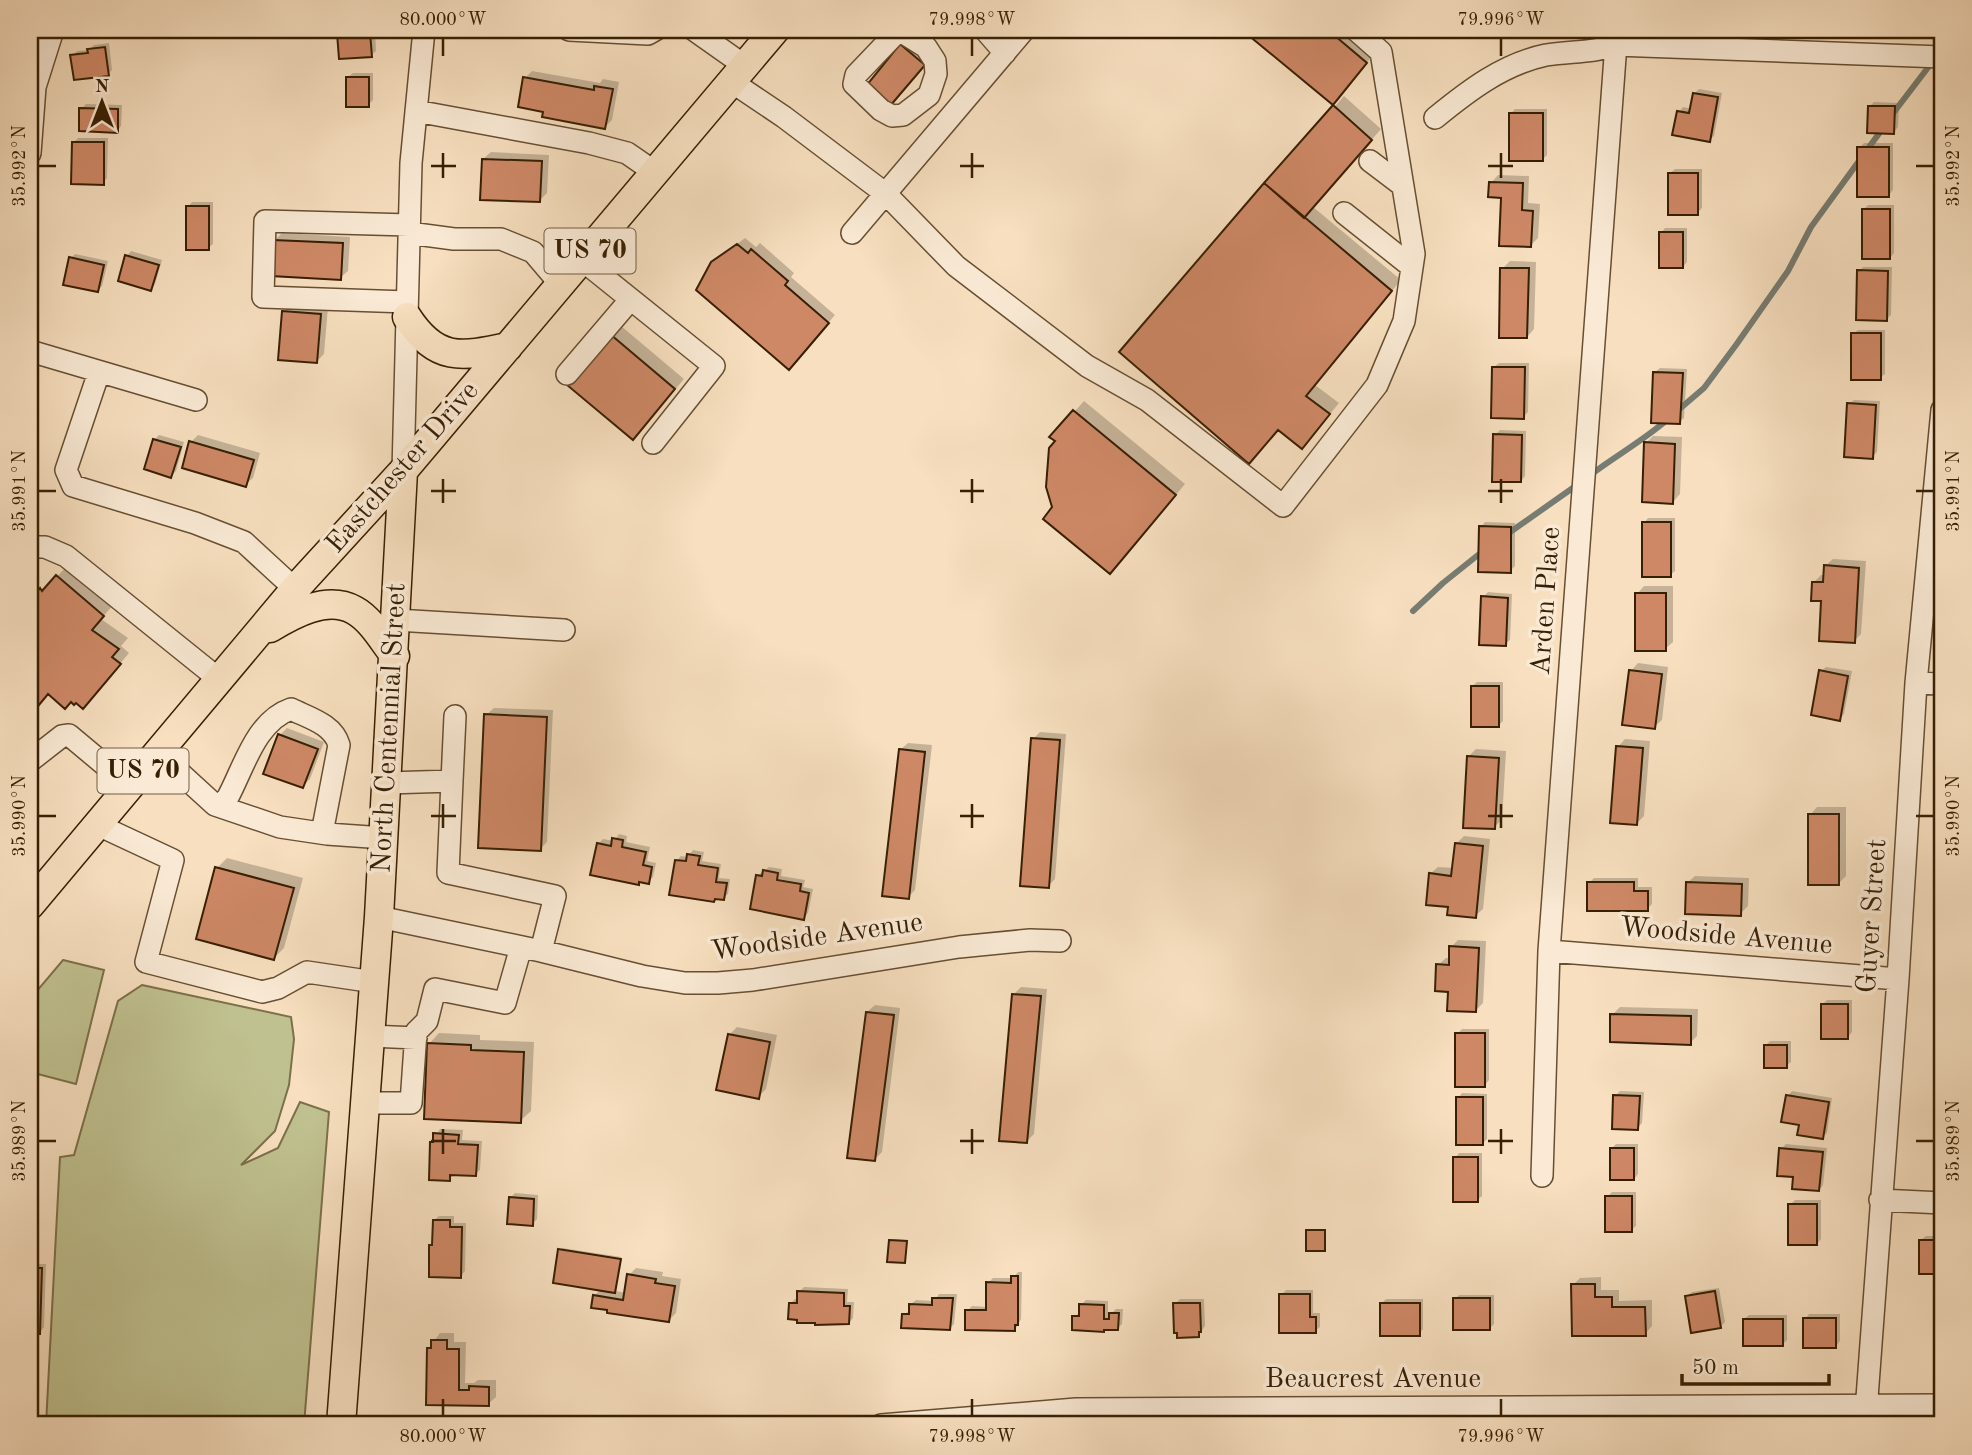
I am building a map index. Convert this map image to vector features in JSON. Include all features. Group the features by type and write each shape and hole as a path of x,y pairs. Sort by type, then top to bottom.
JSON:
{"main road":[{"name":"Eastchester Drive","path":"30,905 295,589 403,471 775,30"},
{"path":"407,309 419,335 426,342 454,355 508,347"},
{"name":"North Centennial Street","path":"341,1425 379,917 403,471"},
{"path":"256,636 296,612 335,604 354,610 360,615 394,656"}],"street":[{"path":"30,153 35,87 53,30"},
{"name":"North Centennial Street","path":"403,471 409,229 424,30"},
{"path":"569,30 648,34 655,30"},
{"path":"694,30 784,117 886,194 956,266 1087,366 1147,400 1283,506 1377,384 1404,321 1414,254 1381,52 1356,30"},
{"path":"985,30 1004,52"},
{"path":"852,233 1024,30"},
{"path":"1435,118 1474,85 1504,70 1545,55 1602,50 1616,37 1942,57"},
{"name":"Arden Place","path":"1542,1177 1549,951 1616,37"},
{"path":"929,95 954,113"},
{"path":"416,111 589,143 627,153 656,173"},
{"path":"1370,161 1403,187"},
{"path":"1344,213 1412,267"},
{"path":"407,309 263,297 265,221 409,229 454,239 501,239 533,252 561,285"},
{"path":"582,260 714,366 653,443"},
{"path":"567,373 630,300"},
{"path":"30,351 195,400"},
{"path":"99,372 66,470 73,486 195,523 244,542 295,589"},
{"name":"Guyer Street","path":"1866,1416 1898,979 1916,683 1942,410"},
{"path":"30,547 45,547 66,556 220,680"},
{"path":"396,620 564,630"},
{"path":"1916,683 1942,684"},
{"path":"220,806 228,797 265,727 277,714 291,709 322,724 336,736 339,745 322,833"},
{"path":"365,1103 411,1103 416,1032 427,1021 435,989 505,1003 555,896 448,873 455,716"},
{"path":"30,761 62,736 69,736 130,786"},
{"path":"158,753 215,805 280,827 384,838"},
{"path":"387,783 452,781"},
{"path":"98,825 173,860 146,962 262,992 278,988 307,972 374,982"},
{"name":"Woodside Avenue","path":"379,917 642,976 685,983 753,980 959,947 1019,941 1060,941"},
{"name":"Woodside Avenue","path":"1549,951 1898,979"},
{"path":"370,1036 416,1038"},
{"path":"1880,1200 1942,1203"},
{"name":"Beaucrest Avenue","path":"881,1425 1076,1409 1522,1416 1866,1416 1942,1405"}],"green space":[{"path":"63,960 104,970 76,1084 30,1072 30,999"},
{"path":"142,985 291,1017 294,1039 289,1085 275,1131 241,1165 278,1148 300,1102 329,1112 304,1425 46,1425 60,1157 74,1155 118,1001"}],"building":[{"path":"1242,30 1328,30 1367,63 1333,105"},
{"path":"370,32 372,57 339,59 337,33"},
{"path":"900,44 925,65 890,106 866,86"},
{"path":"105,47 109,76 74,80 70,55"},
{"path":"346,77 369,77 369,107 346,107"},
{"path":"523,77 594,90 594,86 613,89 605,129 542,117 543,112 518,107"},
{"path":"1693,93 1718,97 1710,142 1672,135 1677,111 1689,113"},
{"path":"1333,105 1372,140 1304,218 1264,183"},
{"path":"1868,106 1895,106 1894,134 1867,133"},
{"path":"79,108 118,109 118,133 79,131"},
{"path":"1509,113 1543,113 1543,161 1509,161"},
{"path":"72,142 104,142 104,185 71,184"},
{"path":"1857,147 1889,147 1889,197 1857,197"},
{"path":"482,159 542,161 540,202 480,200"},
{"path":"1668,173 1698,173 1698,215 1668,215"},
{"path":"1489,182 1523,183 1522,210 1533,211 1531,247 1499,246 1501,198 1488,197"},
{"path":"1264,183 1392,291 1306,396 1330,414 1302,449 1278,430 1249,464 1119,352"},
{"path":"186,206 209,206 209,250 186,250"},
{"path":"1862,209 1890,209 1890,259 1862,259"},
{"path":"1659,232 1683,232 1683,268 1659,268"},
{"path":"273,240 343,243 341,280 271,276"},
{"path":"737,244 748,253 751,249 788,281 785,285 829,323 789,370 696,290 711,262"},
{"path":"125,255 159,265 151,291 118,281"},
{"path":"69,257 104,265 98,292 63,285"},
{"path":"1500,268 1529,268 1527,338 1499,338"},
{"path":"1857,270 1888,271 1887,321 1856,320"},
{"path":"282,311 321,314 317,363 278,360"},
{"path":"1851,333 1881,333 1881,380 1851,380"},
{"path":"610,334 675,389 633,440 567,385"},
{"path":"1492,367 1525,367 1524,419 1491,418"},
{"path":"1653,372 1683,373 1680,424 1651,423"},
{"path":"1847,403 1876,405 1873,459 1844,457"},
{"path":"1073,410 1176,495 1110,574 1043,519 1052,507 1046,487 1049,448 1055,441 1049,437"},
{"path":"1493,434 1522,435 1521,482 1492,482"},
{"path":"153,439 181,447 171,478 144,469"},
{"path":"189,441 254,460 246,487 182,468"},
{"path":"1644,442 1675,444 1673,504 1642,502"},
{"path":"1642,522 1671,522 1671,577 1642,577"},
{"path":"1479,526 1511,527 1511,573 1478,572"},
{"path":"1824,565 1859,568 1855,643 1819,641 1821,601 1811,601 1812,582 1823,582"},
{"path":"56,575 104,616 92,630 119,649 112,657 121,664 83,709 71,702 65,709 48,694 30,716 30,600"},
{"path":"1635,593 1666,593 1666,651 1635,651"},
{"path":"1481,596 1508,598 1506,646 1479,645"},
{"path":"1629,670 1662,674 1655,729 1622,725"},
{"path":"1819,670 1848,676 1840,721 1811,715"},
{"path":"1471,686 1499,686 1499,727 1471,727"},
{"path":"484,714 547,717 541,851 478,848"},
{"path":"278,734 318,749 303,788 263,774"},
{"path":"1031,738 1060,740 1049,888 1020,886"},
{"path":"1616,746 1643,748 1637,825 1610,823"},
{"path":"899,749 925,752 909,899 882,896"},
{"path":"1467,756 1499,758 1495,829 1463,828"},
{"path":"1808,814 1839,814 1839,885 1808,885"},
{"path":"612,838 623,840 622,847 646,852 643,865 652,867 649,884 639,882 639,885 590,875 597,843 611,846"},
{"path":"1455,843 1483,846 1476,918 1447,915 1448,907 1426,905 1429,873 1451,876"},
{"path":"687,854 700,856 698,865 718,868 716,882 727,883 724,900 715,899 714,902 669,895 675,860 686,861"},
{"path":"215,867 294,888 274,960 196,939"},
{"path":"763,870 778,873 777,880 801,884 800,891 809,893 804,920 750,909 756,875 762,876"},
{"path":"1587,882 1634,882 1634,891 1648,891 1648,911 1587,911"},
{"path":"1686,882 1742,884 1741,916 1685,914"},
{"path":"1449,946 1479,948 1476,1012 1447,1011 1448,992 1435,991 1436,964 1449,965"},
{"path":"1012,994 1041,996 1027,1143 999,1141"},
{"path":"1821,1004 1848,1004 1848,1039 1821,1039"},
{"path":"866,1012 894,1015 875,1161 847,1158"},
{"path":"1610,1014 1691,1016 1691,1045 1610,1042"},
{"path":"1455,1033 1485,1033 1485,1087 1455,1087"},
{"path":"728,1034 770,1042 759,1099 716,1090"},
{"path":"427,1043 471,1045 471,1050 524,1052 521,1123 424,1119"},
{"path":"1764,1045 1787,1045 1787,1068 1764,1068"},
{"path":"1613,1095 1640,1096 1638,1130 1612,1129"},
{"path":"1786,1095 1829,1102 1823,1139 1797,1135 1799,1125 1781,1122"},
{"path":"1456,1097 1483,1097 1483,1145 1456,1145"},
{"path":"433,1133 459,1135 458,1144 478,1145 476,1176 450,1175 450,1181 429,1180 430,1142 433,1142"},
{"path":"1610,1148 1634,1148 1634,1180 1610,1180"},
{"path":"1779,1148 1823,1152 1819,1191 1792,1189 1793,1177 1777,1176"},
{"path":"1453,1157 1478,1157 1478,1202 1453,1202"},
{"path":"1605,1196 1632,1196 1632,1232 1605,1232"},
{"path":"509,1197 534,1199 533,1226 507,1224"},
{"path":"1788,1204 1817,1204 1817,1245 1788,1245"},
{"path":"433,1220 450,1220 450,1227 462,1227 461,1278 429,1277 429,1245 432,1245"},
{"path":"1306,1230 1325,1230 1325,1251 1306,1251"},
{"path":"889,1240 907,1241 905,1263 887,1262"},
{"path":"1919,1240 1942,1240 1942,1274 1919,1274"},
{"path":"558,1249 621,1259 615,1293 553,1283"},
{"path":"30,1268 42,1268 40,1334 30,1334"},
{"path":"627,1274 656,1279 655,1283 675,1286 669,1322 591,1308 593,1295 623,1300"},
{"path":"1011,1276 1018,1276 1018,1325 1015,1325 1015,1331 965,1330 965,1310 986,1310 986,1282 1011,1283"},
{"path":"1571,1284 1595,1284 1595,1297 1612,1297 1612,1307 1645,1307 1646,1336 1572,1336"},
{"path":"797,1291 844,1293 844,1306 850,1306 849,1324 815,1325 788,1319 789,1303 797,1303"},
{"path":"1715,1291 1721,1328 1691,1333 1685,1296"},
{"path":"1279,1294 1310,1294 1310,1317 1316,1317 1316,1333 1279,1333"},
{"path":"932,1298 953,1298 950,1330 901,1328 902,1314 909,1314 909,1304 932,1305"},
{"path":"1453,1298 1490,1298 1490,1330 1453,1330"},
{"path":"1173,1303 1200,1303 1199,1337 1177,1338 1177,1333 1174,1333"},
{"path":"1380,1303 1420,1303 1420,1336 1380,1336"},
{"path":"1079,1304 1104,1305 1104,1319 1109,1319 1109,1313 1119,1313 1118,1330 1072,1330 1072,1316 1079,1316"},
{"path":"1803,1318 1836,1318 1836,1348 1803,1348"},
{"path":"1743,1319 1783,1319 1783,1346 1743,1346"},
{"path":"431,1340 447,1340 447,1349 459,1349 459,1390 469,1390 469,1386 489,1387 489,1406 426,1405 427,1348 431,1348"}],"waterway":[{"path":"1891,116 1933,61"},
{"path":"1676,412 1704,388 1736,345 1788,271 1811,227 1883,128"},
{"path":"1589,476 1668,419"},
{"path":"1506,535 1577,485"},
{"path":"1413,611 1483,551"}]}
